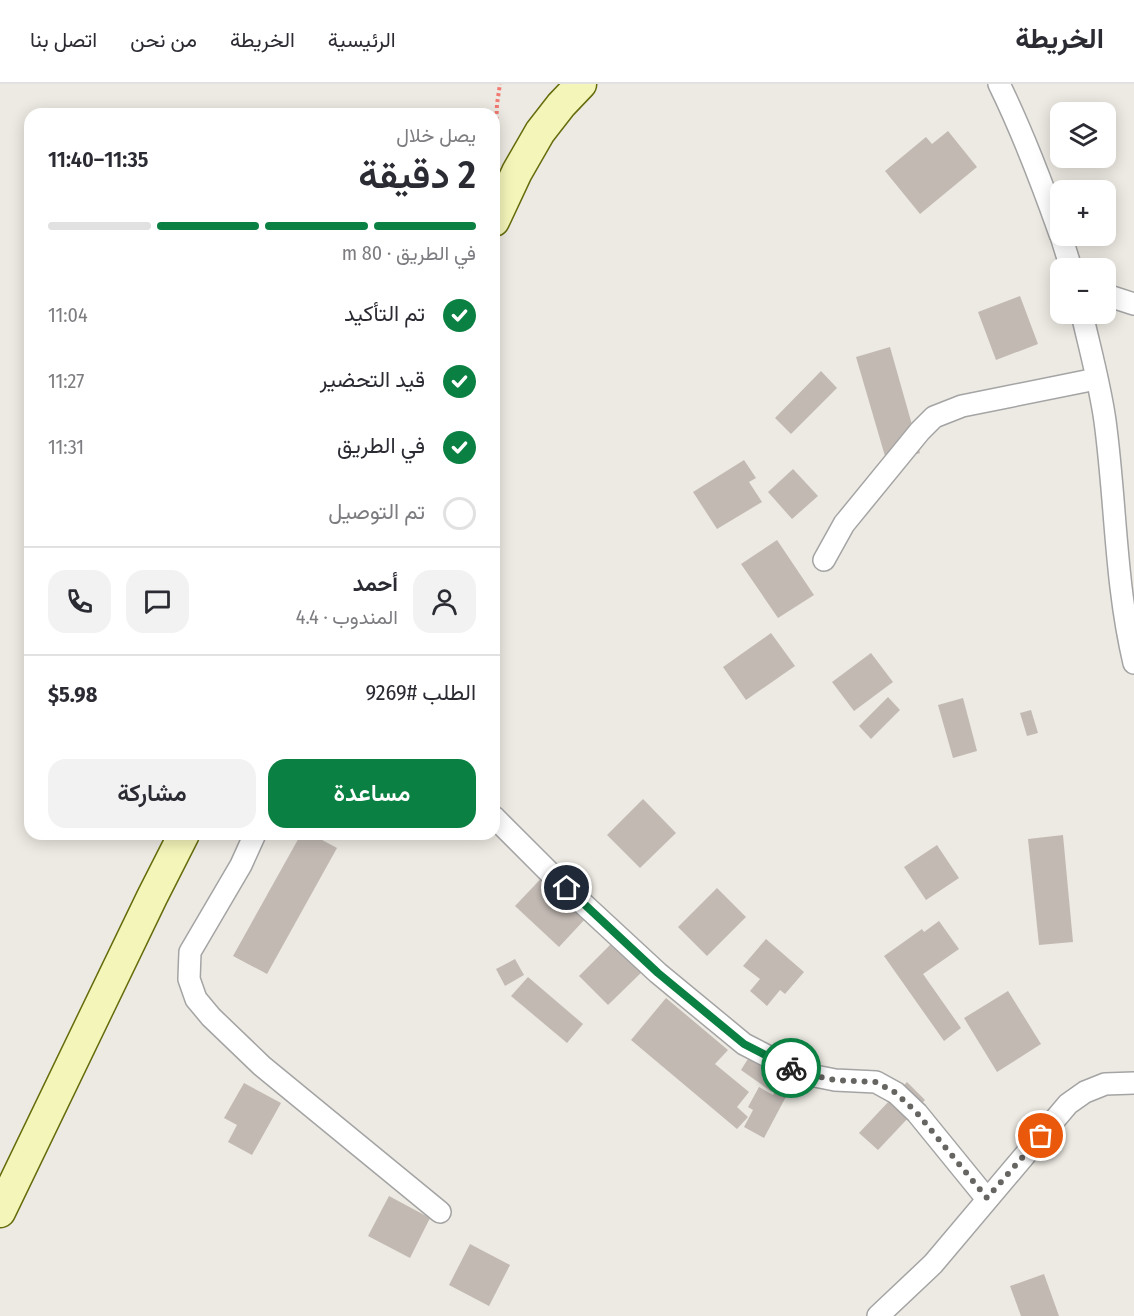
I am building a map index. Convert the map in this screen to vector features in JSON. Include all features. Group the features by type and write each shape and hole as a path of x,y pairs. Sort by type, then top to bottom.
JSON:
{"street":[{"path":"500,208 540,132 581,84"},
{"path":"999,84 1018,122 1050,204"},
{"path":"1116,298 1134,304"},
{"path":"1084,324 1105,420 1119,570 1127,634 1134,663"},
{"path":"824,560 844,524 934,417 962,406 1096,379"},
{"path":"500,823 551,874 658,973 744,1044 800,1073 835,1080 876,1082 896,1093 917,1113 987,1198"},
{"path":"0,1212 181,840"},
{"path":"252,840 190,952 189,980 196,999 211,1017 262,1066 440,1212"},
{"path":"878,1316 933,1264 1068,1104 1085,1092 1106,1084 1134,1083"}],"path":[{"path":"497,108 501,84"}],"building":[{"path":"948,131 977,167 920,214 885,171 926,137 932,144"},
{"path":"1020,296 1038,344 996,360 978,312"},
{"path":"890,347 920,453 887,463 856,357"},
{"path":"821,371 837,388 791,434 775,418"},
{"path":"744,460 756,478 749,482 762,502 717,529 693,492"},
{"path":"793,469 818,496 792,519 768,492"},
{"path":"777,540 814,595 778,618 741,564"},
{"path":"771,633 795,666 746,700 723,667"},
{"path":"871,653 893,682 854,711 832,682"},
{"path":"888,697 900,710 871,739 859,726"},
{"path":"963,698 977,751 953,758 938,705"},
{"path":"1031,710 1038,733 1027,736 1020,713"},
{"path":"643,799 676,833 640,868 607,835"},
{"path":"1063,835 1073,942 1039,945 1028,839"},
{"path":"298,840 322,840 337,848 267,974 233,956"},
{"path":"937,845 959,878 926,900 904,867"},
{"path":"552,867 587,917 559,947 515,906"},
{"path":"717,888 746,917 707,956 678,927"},
{"path":"939,921 959,949 923,974 961,1028 944,1041 884,956 922,929 924,932"},
{"path":"618,937 647,967 608,1005 579,976"},
{"path":"766,939 804,972 785,994 780,990 767,1006 750,991 760,979 743,966"},
{"path":"515,959 524,975 505,986 496,969"},
{"path":"528,977 583,1024 567,1043 511,996"},
{"path":"1008,991 1041,1044 997,1072 964,1018"},
{"path":"666,998 728,1050 715,1064 749,1092 737,1107 748,1117 737,1129 631,1040"},
{"path":"751,1054 783,1076 772,1092 741,1070"},
{"path":"907,1082 925,1100 878,1150 859,1133"},
{"path":"244,1083 281,1103 252,1155 228,1142 237,1125 224,1118"},
{"path":"778,1085 789,1091 764,1138 744,1127 753,1110 748,1107 759,1087 773,1095"},
{"path":"389,1196 430,1218 410,1258 368,1236"},
{"path":"470,1244 510,1265 489,1306 449,1285"},
{"path":"1044,1274 1059,1316 1021,1316 1010,1286"}],"way so far":[{"path":"791,1068 800,1073 835,1080 876,1082 896,1093 917,1113 987,1198 1041,1136"}],"route":[{"path":"567,888 658,973 710,1017 744,1044 791,1068"}]}
